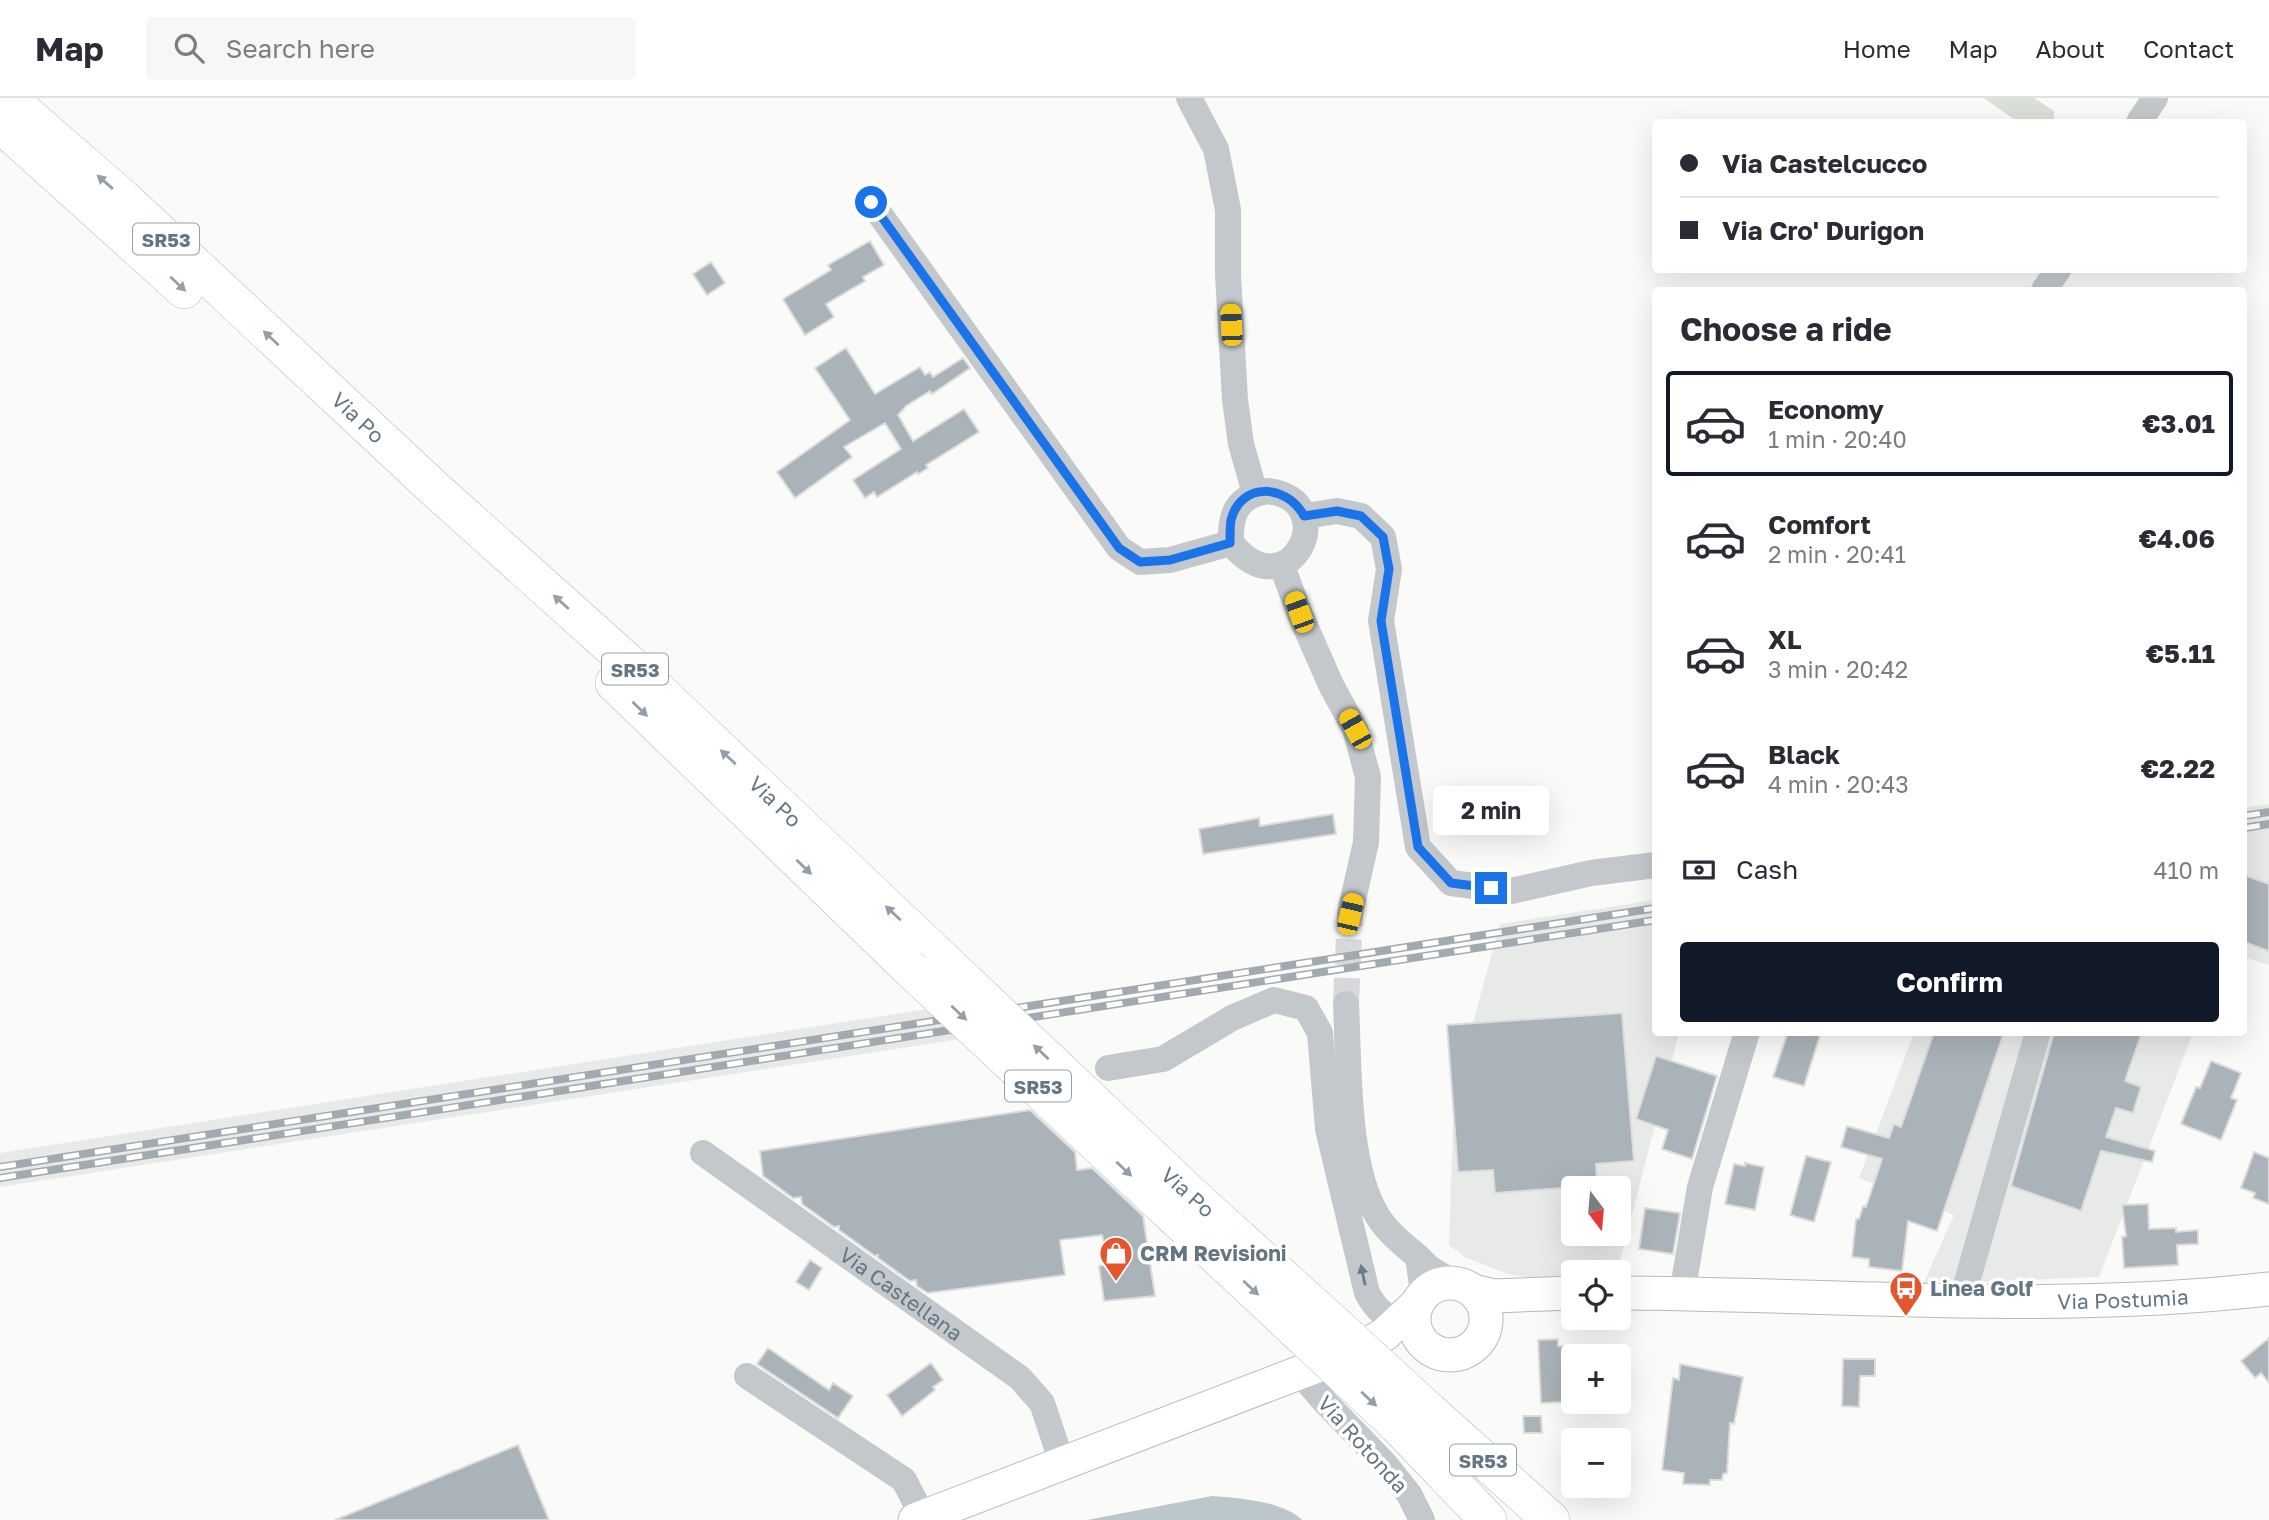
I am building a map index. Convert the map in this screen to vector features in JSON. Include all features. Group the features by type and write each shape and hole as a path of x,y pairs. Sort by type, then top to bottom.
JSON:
{"highway":[{"name":"Via Po","path":"8,98 123,198 389,447 629,663 925,963 1017,1066 1181,1204 1311,1343 1545,1515"},
{"name":"Via Po","path":"0,124 925,963"},
{"name":"Via Po","path":"1413,1418 1488,1520"}],"main road":[{"path":"1356,1351 1385,1334 1433,1287 1443,1283 1494,1296 1561,1293"},
{"path":"1463,1287 1485,1308 1486,1320 1479,1341"},
{"name":"Via Postumia","path":"1631,1293 2040,1303 2186,1297 2269,1289"},
{"path":"919,1518 1062,1463 1311,1343 1356,1351 1389,1348 1448,1355 1460,1353 1470,1349 1513,1313 1561,1296"},
{"path":"1414,1307 1415,1328 1420,1338 1437,1352"}],"street":[{"path":"1189,98 1216,149 1228,210 1228,275 1235,400 1241,444 1255,494"},
{"path":"2141,119 2155,98"},
{"path":"871,202 1119,548 1140,562 1170,560 1230,543"},
{"path":"1279,492 1299,505 1304,516 1307,529 1305,542 1298,553 1282,566 1263,567 1250,562 1230,543 1231,519 1236,509 1244,499 1255,494 1279,492"},
{"path":"1304,516 1337,511 1361,516 1383,537 1389,569 1381,621 1418,847 1451,883 1511,891 1591,873 1652,866"},
{"path":"1282,566 1331,685 1355,729 1368,777 1366,842 1350,914"},
{"path":"1108,1069 1163,1059 1232,1018 1274,1000 1306,1008 1320,1032 1328,1129 1346,1211 1358,1247 1367,1293 1374,1306 1395,1319 1414,1307 1422,1285 1410,1251 1370,1232 1346,1211"},
{"path":"1346,1004 1351,1105 1358,1167 1369,1202 1388,1231 1410,1251 1429,1268 1463,1287"},
{"path":"1682,1293 1700,1187 1746,1036"},
{"path":"1961,1303 2037,1036"},
{"name":"Via Castellana","path":"704,1153 1020,1378 1042,1403 1062,1463"},
{"name":"Via Rotonda","path":"1311,1343 1324,1401 1385,1464 1409,1494 1422,1520"},
{"path":"747,1376 904,1480 919,1518"}],"shaded area":[{"path":"1984,98 2034,98 2054,111 2054,119 2014,119"},
{"path":"2269,804 2269,965 2247,958 2247,808"},
{"path":"1652,900 1652,1036 1678,1036 1631,1218 1631,1176 1561,1176 1561,1246 1624,1246 1620,1260 1561,1260 1561,1277 1538,1278 1510,1275 1465,1257 1449,1245 1454,1092 1500,924"},
{"path":"934,1008 967,1038 0,1187 0,1153"},
{"path":"1913,1036 2192,1036 2099,1277 1923,1284 1954,1215 1859,1178"},
{"path":"1212,1496 1247,1499 1272,1505 1302,1520 1087,1520"}],"building":[{"path":"870,241 884,265 863,277 865,281 826,304 834,317 805,335 783,299 831,270 828,265"},
{"path":"711,262 725,283 707,295 693,274"},
{"path":"846,348 875,394 920,367 925,375 930,372 933,377 963,358 970,368 932,394 930,391 906,406 898,415 913,441 964,409 979,432 926,465 928,468 918,474 917,472 877,497 874,492 865,498 853,480 901,449 885,423 844,447 852,457 795,498 777,472 850,420 815,368"},
{"path":"1333,814 1336,834 1203,854 1199,829 1259,818 1260,826"},
{"path":"2247,876 2269,884 2269,951 2247,943"},
{"path":"1622,1013 1634,1161 1596,1164 1597,1176 1561,1176 1561,1188 1495,1193 1493,1170 1458,1172 1447,1025"},
{"path":"1787,1036 1820,1036 1804,1086 1773,1077"},
{"path":"1933,1036 2003,1036 1937,1231 1908,1221 1902,1271 1869,1267 1869,1259 1852,1257 1856,1219 1859,1219 1863,1206 1866,1207 1882,1159 1841,1147 1847,1126 1889,1138 1894,1124 1901,1127"},
{"path":"2053,1036 2141,1036 2125,1081 2141,1087 2133,1113 2116,1108 2106,1137 2155,1151 2152,1162 2101,1151 2081,1211 2011,1186"},
{"path":"1656,1056 1717,1076 1692,1159 1662,1149 1668,1130 1636,1119"},
{"path":"2211,1061 2241,1073 2231,1098 2237,1100 2221,1140 2181,1124 2196,1087 2200,1088"},
{"path":"1030,1110 1075,1152 1077,1170 1092,1168 1143,1216 1155,1296 1104,1301 1099,1266 1109,1264 1102,1235 1060,1240 1065,1275 928,1293 917,1286 916,1280 910,1281 878,1258 878,1255 875,1256 839,1230 839,1226 834,1227 802,1204 801,1197 793,1198 763,1176 760,1151"},
{"path":"2254,1152 2269,1158 2269,1204 2253,1198 2255,1193 2241,1188"},
{"path":"1806,1156 1831,1162 1814,1222 1790,1215"},
{"path":"1745,1163 1764,1167 1755,1210 1725,1204 1734,1164 1745,1166"},
{"path":"2148,1204 2149,1229 2176,1228 2176,1232 2198,1230 2198,1244 2177,1245 2178,1265 2124,1268 2122,1237 2126,1236 2122,1205"},
{"path":"1645,1208 1680,1213 1673,1254 1639,1249"},
{"path":"810,1260 822,1268 809,1290 796,1282"},
{"path":"2269,1338 2269,1383 2261,1373 2255,1378 2241,1361"},
{"path":"1558,1339 1558,1346 1561,1346 1561,1402 1541,1403 1538,1340"},
{"path":"768,1348 829,1390 833,1383 853,1396 838,1418 757,1364"},
{"path":"1843,1359 1875,1359 1875,1376 1860,1376 1859,1407 1842,1406"},
{"path":"931,1363 943,1380 933,1387 935,1390 902,1416 887,1395"},
{"path":"1680,1364 1743,1377 1734,1424 1730,1423 1727,1473 1723,1474 1722,1480 1710,1480 1710,1485 1683,1484 1684,1473 1662,1470 1673,1378 1679,1380"},
{"path":"1523,1416 1541,1416 1542,1433 1524,1433"},
{"path":"518,1445 549,1520 335,1520"}],"tunnel":[{"path":"1346,1004 1350,913"}],"railway":[{"path":"2247,816 2269,812"},
{"path":"2247,828 2269,824"},
{"path":"0,1167 1652,909"},
{"path":"0,1178 1652,921"}],"place":[{"name":"CRM Revisioni","path":"1116,1283"},
{"name":"Linea Golf","path":"1906,1318"}],"route":[{"path":"871,202 1119,548 1140,562 1170,560 1230,543 1231,519 1236,509 1244,499 1267,491 1290,497 1299,505 1304,516 1337,511 1361,516 1383,537 1389,569 1381,621 1418,847 1451,883 1491,888"}]}
